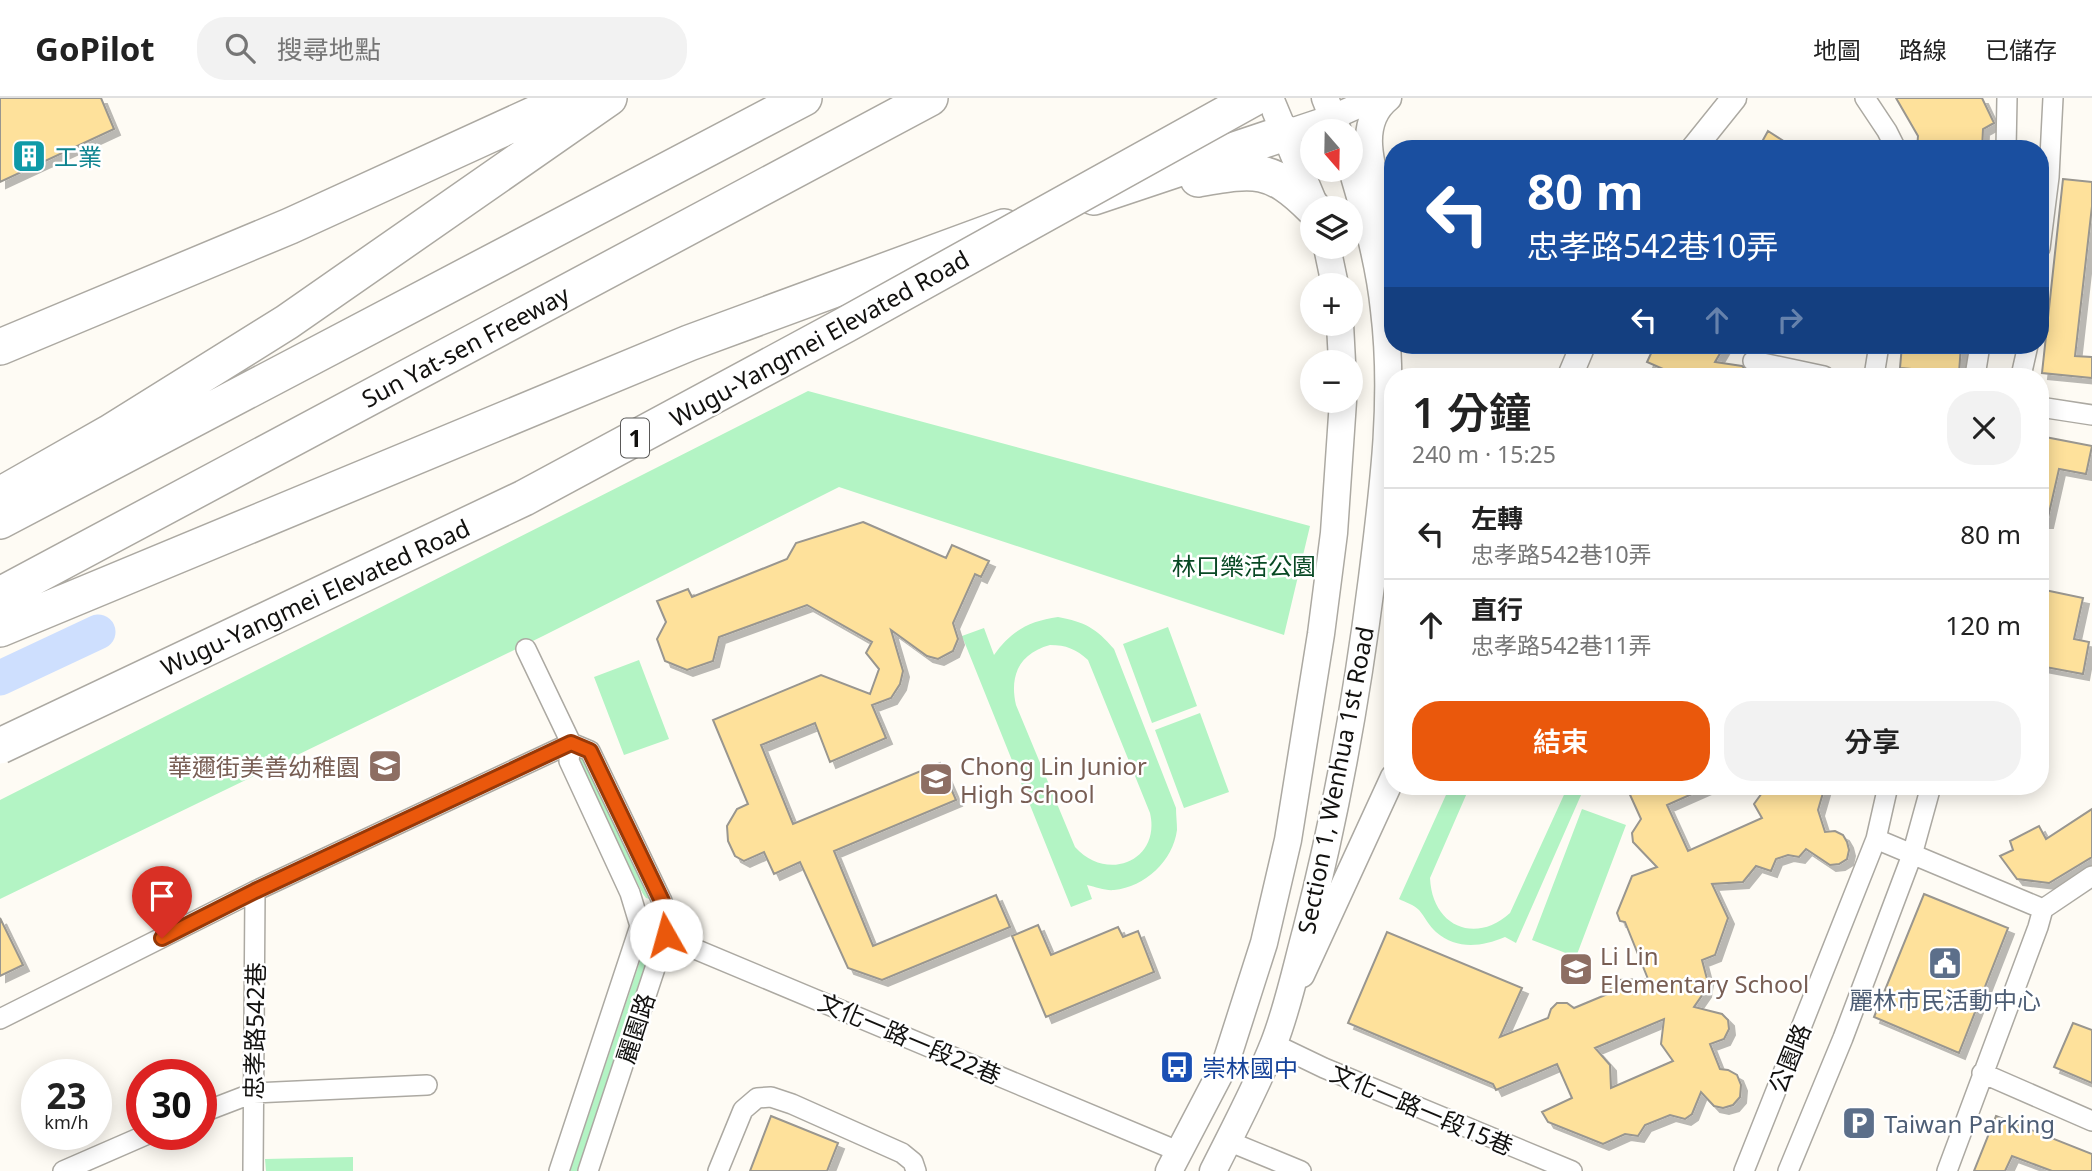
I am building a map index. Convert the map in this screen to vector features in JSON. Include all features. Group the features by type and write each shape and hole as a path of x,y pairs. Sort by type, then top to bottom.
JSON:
{"highway":[{"path":"0,347 290,226 570,98"},
{"path":"0,495 109,433 287,322 609,98"},
{"path":"0,521 804,98"},
{"name":"Sun Yat-sen Freeway","path":"0,595 930,98"},
{"path":"0,629 689,343 958,242 1272,111"},
{"name":"Wugu-Yangmei Elevated Road","path":"0,746 524,498 845,325 1272,111"},
{"path":"958,242 1009,234 1189,180 1241,172 1269,174 1302,196"}],"main road":[{"path":"1384,215 1371,167 1368,134 1377,107 1388,98"},
{"path":"1272,111 1310,196"},
{"name":"Section 1, Wenhua 1st Road","path":"1356,182 1366,215 1384,309"},
{"name":"Section 1, Wenhua 1st Road","path":"1175,1162 1226,1062 1264,943 1288,840 1321,634 1334,533 1342,413"},
{"name":"Section 1, Wenhua 1st Road","path":"1213,1171 1274,1044 1322,870 1367,621 1384,473"}],"street":[{"path":"1272,111 1332,115 1376,98"},
{"path":"1700,140 1734,98"},
{"path":"1865,98 1892,140"},
{"path":"2006,140 2007,98"},
{"path":"2049,177 2053,98"},
{"path":"1753,361 1786,368"},
{"path":"2049,408 2092,415"},
{"name":"麗園路","path":"526,649 571,743 569,761 630,893 640,926 559,1171"},
{"path":"0,1019 255,891 571,743"},
{"name":"麗園路","path":"571,743 590,751 662,901 666,935 588,1171"},
{"path":"1283,1017 1385,795"},
{"name":"公園路","path":"1744,1171 1876,839 1886,795"},
{"name":"公園路","path":"1790,1170 1912,855 1929,795"},
{"path":"1876,839 2043,909"},
{"path":"1947,1171 2043,909 2092,876"},
{"name":"忠孝路542巷","path":"253,1171 255,891"},
{"name":"文化一路一段22巷","path":"640,926 666,935 1175,1162"},
{"name":"文化一路一段15巷","path":"1274,1044 1324,1068 1572,1171"},
{"path":"1982,1073 2092,1121"},
{"path":"217,1107 253,1093 427,1085"},
{"path":"718,1171 743,1110 757,1098 771,1097 902,1153 913,1163 916,1171"},
{"path":"1228,1141 1301,1171"},
{"path":"63,1171 126,1144"}],"green space":[{"name":"林口樂活公園","path":"808,391 1310,526 1284,635 839,487 543,636 0,899 0,800"},
{"path":"1058,617 1083,624 1114,649 1176,808 1177,830 1174,841 1170,852 1156,870 1147,878 1125,888 1108,890 1087,885 1092,899 1071,907 962,636 984,628 994,655 1007,639 1021,628","holes":["1056,645 1070,648 1088,660 1150,813 1151,830 1147,844 1140,854 1129,862 1102,864 1088,858 1075,847 1016,705 1014,684 1019,667 1031,654"]},
{"path":"1168,627 1197,706 1152,723 1123,644"},
{"path":"639,660 669,739 624,755 594,677"},
{"path":"1200,713 1229,792 1184,808 1155,730"},
{"path":"580,755 588,761 650,899 643,894 577,765"},
{"path":"1446,795 1466,795 1430,878 1433,895 1438,908 1447,919 1458,926 1483,928 1497,923 1510,913 1564,795 1581,795 1516,943 1505,937 1478,945 1452,942 1436,932 1417,908 1399,899"},
{"path":"1582,809 1626,825 1576,957 1532,940"},
{"path":"649,947 650,953 580,1171 570,1171 643,952"},
{"path":"353,1157 353,1171 266,1171 265,1159"}],"building":[{"name":"工業","path":"0,98 101,98 114,129 0,182"},
{"path":"1896,98 1982,98 1994,123 1983,129 1982,140 1918,140 1918,136"},
{"path":"1768,131 1782,140 1763,140"},
{"path":"2063,179 2092,182 2092,206 2075,356 2092,357 2092,378 2049,374 2049,368 2043,368 2044,354 2049,354 2049,308"},
{"path":"1651,354 1720,354 1715,362 1744,368 1661,368 1647,362"},
{"path":"1901,354 1960,354 1959,368 1900,368"},
{"path":"2049,438 2092,446 2086,474 2059,469 2049,513"},
{"path":"863,522 946,558 952,545 989,561 981,577 975,574 953,623 958,639 953,651 938,659 927,656 891,630 903,671 900,684 891,698 872,705 886,738 830,762 815,723 761,745 793,824 940,763 956,800 834,851 873,946 996,895 1010,927 882,980 848,968 800,862 774,874 764,852 744,861 735,856 728,841 727,826 737,809 748,804 713,720 821,675 870,694 879,669 866,653 872,642 807,605 719,637 713,661 687,670 665,661 657,639 666,622 657,601 688,589 692,597 787,559 796,543"},
{"path":"2049,591 2083,598 2074,639 2089,642 2083,674 2049,668"},
{"path":"1630,795 1690,795 1667,805 1688,851 1762,818 1754,804 1760,795 1822,795 1818,810 1825,832 1835,831 1843,835 1847,842 1847,859 1839,864 1830,865 1806,849 1799,857 1788,855 1776,859 1771,871 1756,866 1743,882 1712,884 1728,918 1715,955 1702,960 1707,979 1705,991 1694,1007 1722,1014 1728,1020 1729,1029 1724,1039 1710,1044 1720,1069 1737,1075 1741,1085 1740,1097 1733,1105 1723,1108 1714,1106 1701,1092 1692,1114 1685,1119 1670,1115 1645,1125 1638,1136 1625,1134 1603,1144 1548,1122 1542,1112 1572,1098 1557,1064 1496,1090 1493,1084 1348,1023 1387,932 1522,988 1500,1037 1548,1018 1557,1003 1567,1003 1574,1008 1610,993 1611,985 1616,980 1648,979 1625,922 1620,921 1617,913 1632,876 1657,867 1633,842 1632,833 1641,819","holes":["1664,1019 1661,1044 1673,1061 1611,1088 1610,1065 1595,1048"]},
{"path":"2092,809 2092,857 2049,883 2017,879 2000,856 2013,850 2010,841 2039,826 2046,839"},
{"name":"麗林市民活動中心","path":"1924,894 2008,928 1959,1053 1874,1017"},
{"path":"0,918 23,965 0,976"},
{"path":"1038,925 1051,955 1118,927 1123,937 1138,931 1154,972 1046,1017 1012,936"},
{"path":"2073,1023 2092,1030 2092,1083 2054,1067"},
{"path":"771,1116 838,1143 827,1171 750,1171"},
{"path":"1996,1116 2092,1154 2092,1171 2052,1171 2012,1156 2005,1171 1974,1171"}],"waterway":[{"path":"0,678 98,632"}],"place":[{"name":"工業","path":"29,156"},
{"name":"華邇街美善幼稚園","path":"385,766"},
{"name":"Chong Lin Junior High School","path":"936,779"},
{"name":"麗林市民活動中心","path":"1945,963"},
{"name":"Li Lin Elementary School","path":"1576,969"},
{"name":"崇林國中","path":"1177,1067"},
{"name":"Taiwan Parking","path":"1859,1123"}],"route":[{"path":"162,938 255,891 571,743 590,751 662,901 666,935"}]}
